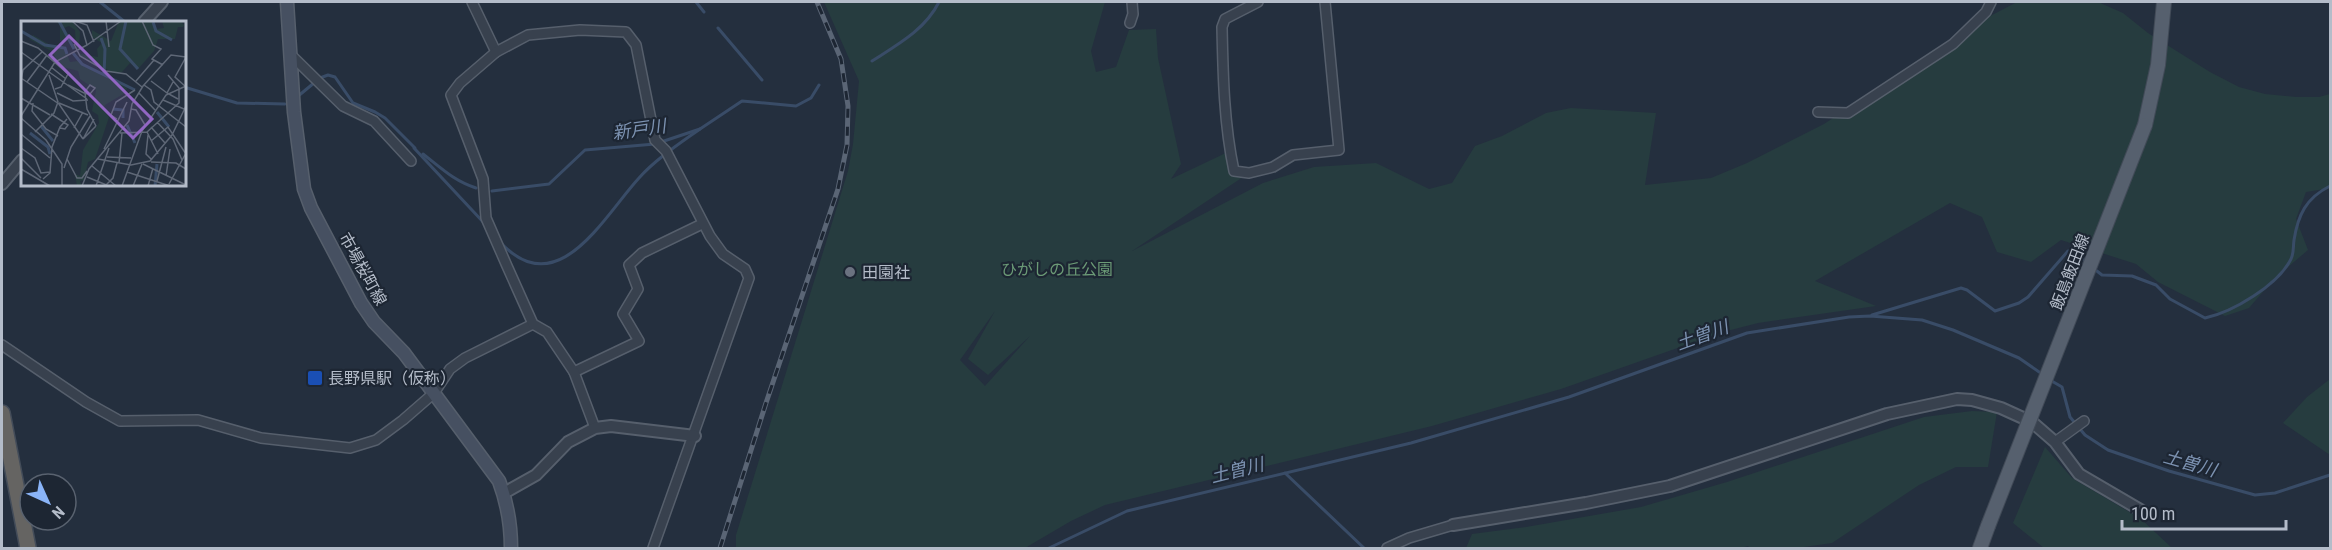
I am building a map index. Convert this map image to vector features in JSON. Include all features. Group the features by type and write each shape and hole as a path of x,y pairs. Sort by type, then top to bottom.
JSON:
{"highway":[{"path":"2,413 28,549"}],"main road":[{"name":"市場桜町線","path":"287,2 298,145 304,189 311,208 361,303 374,322 404,354 434,393 486,463 504,493 511,519 511,549"},
{"name":"飯島飯田線","path":"1980,549 2145,125 2158,65 2164,2"}],"street":[{"path":"145,21 162,2"},
{"path":"472,2 496,52"},
{"path":"1130,23 1133,14 1132,2"},
{"path":"1258,2 1225,19 1222,27 1223,90 1230,151 1234,171 1249,173 1273,167 1293,155 1338,150 1325,2"},
{"path":"1818,112 1848,113 1953,44 1986,12 1991,2"},
{"path":"595,428 574,372 547,332 533,324 486,218 483,179 451,95 460,82 496,52 528,35 580,30 626,32 636,45 656,140 666,151 702,224 723,254 745,269 749,278 695,436 653,549"},
{"path":"291,55 343,106 355,114 374,121 411,161"},
{"path":"2,183 21,161"},
{"path":"574,372 639,342 622,314 638,289 629,265 642,253 702,224"},
{"path":"2,345 86,402 120,421 198,420 261,438 350,448 376,440 403,420 434,393 450,369 465,358 533,324"},
{"path":"1387,549 1409,538 1453,525 1586,503 1670,486 1887,414 1957,399 1972,400 2001,408 2032,422 2055,442 2079,474 2144,512"},
{"path":"2055,442 2084,421"},
{"path":"504,493 536,475 568,442 595,428 611,426 695,436"}],"green space":[{"name":"ひがしの丘公園","path":"824,2 1105,2 1091,51 1096,72 1116,67 1129,30 1156,29 1158,58 1181,164 1171,179 1230,151 1234,171 1249,173 1132,251 1263,183 1314,167 1376,163 1429,189 1452,183 1475,146 1502,136 1546,113 1571,108 1656,113 1645,185 1711,178 1747,163 1824,124 1975,24 2017,2 2098,2 2123,13 2148,33 2210,72 2239,87 2265,94 2296,97 2319,97 2330,94 2330,188 2306,192 2296,219 2308,250 2274,279 2249,308 2225,316 2158,282 2136,264 2061,240 2031,262 1997,252 1982,217 1950,203 1815,281 1876,306 1758,323 1723,332 1561,389 1432,426 1105,505 1071,521 1025,548 736,548 736,535 848,171 859,81","holes":["995,311 968,359 988,375 1030,336 985,386 960,360"]},
{"path":"2330,379 2330,455 2283,423 2307,397"},
{"path":"1972,411 1997,412 1988,467 1956,467 1919,485 1832,543 1797,548 1750,548 1748,546 1741,548 1466,548 1472,534 1641,507 1727,482 1924,417"},
{"path":"2045,447 2072,478 2141,519 2172,548 2044,548 2013,523"}],"waterway":[{"name":"新戸川","path":"100,2 124,21"},
{"path":"696,2 704,12"},
{"name":"新戸川","path":"872,61 918,29 939,2"},
{"path":"718,28 762,80"},
{"name":"新戸川","path":"297,97 320,78 328,75 335,77 353,103 385,118 415,148"},
{"name":"新戸川","path":"661,142 700,129 742,101 796,106 811,98 819,85"},
{"name":"新戸川","path":"186,88 237,103 285,104"},
{"path":"501,243 522,259 542,264 560,259 578,248 595,231 646,171 700,129"},
{"name":"新戸川","path":"492,191 549,184 585,150 655,144"},
{"path":"414,148 485,224"},
{"name":"新戸川","path":"423,154 454,178 476,188"},
{"path":"2093,268 2102,275 2132,276 2156,285 2170,299 2205,318 2216,315 2254,296 2285,269 2292,257 2296,231 2304,208 2315,196 2330,186"},
{"path":"1872,315 1961,288 1995,311 2019,303 2028,297 2068,251 2074,251 2086,262"},
{"name":"土曽川","path":"1049,548 1127,511 1411,443 1569,397 1747,333 1849,317 1870,316 1922,320 1953,330 2019,358 2042,374"},
{"name":"土曽川","path":"2050,380 2062,387 2070,417 2085,435 2108,450 2169,471 2255,495 2275,493 2330,475"},
{"path":"1285,473 1364,548"}],"railway":[{"path":"720,548 838,189 847,145 848,106 841,59 817,2"}],"place":[{"name":"田園社","path":"850,272"},
{"name":"長野県駅（仮称）","path":"315,378"}]}
